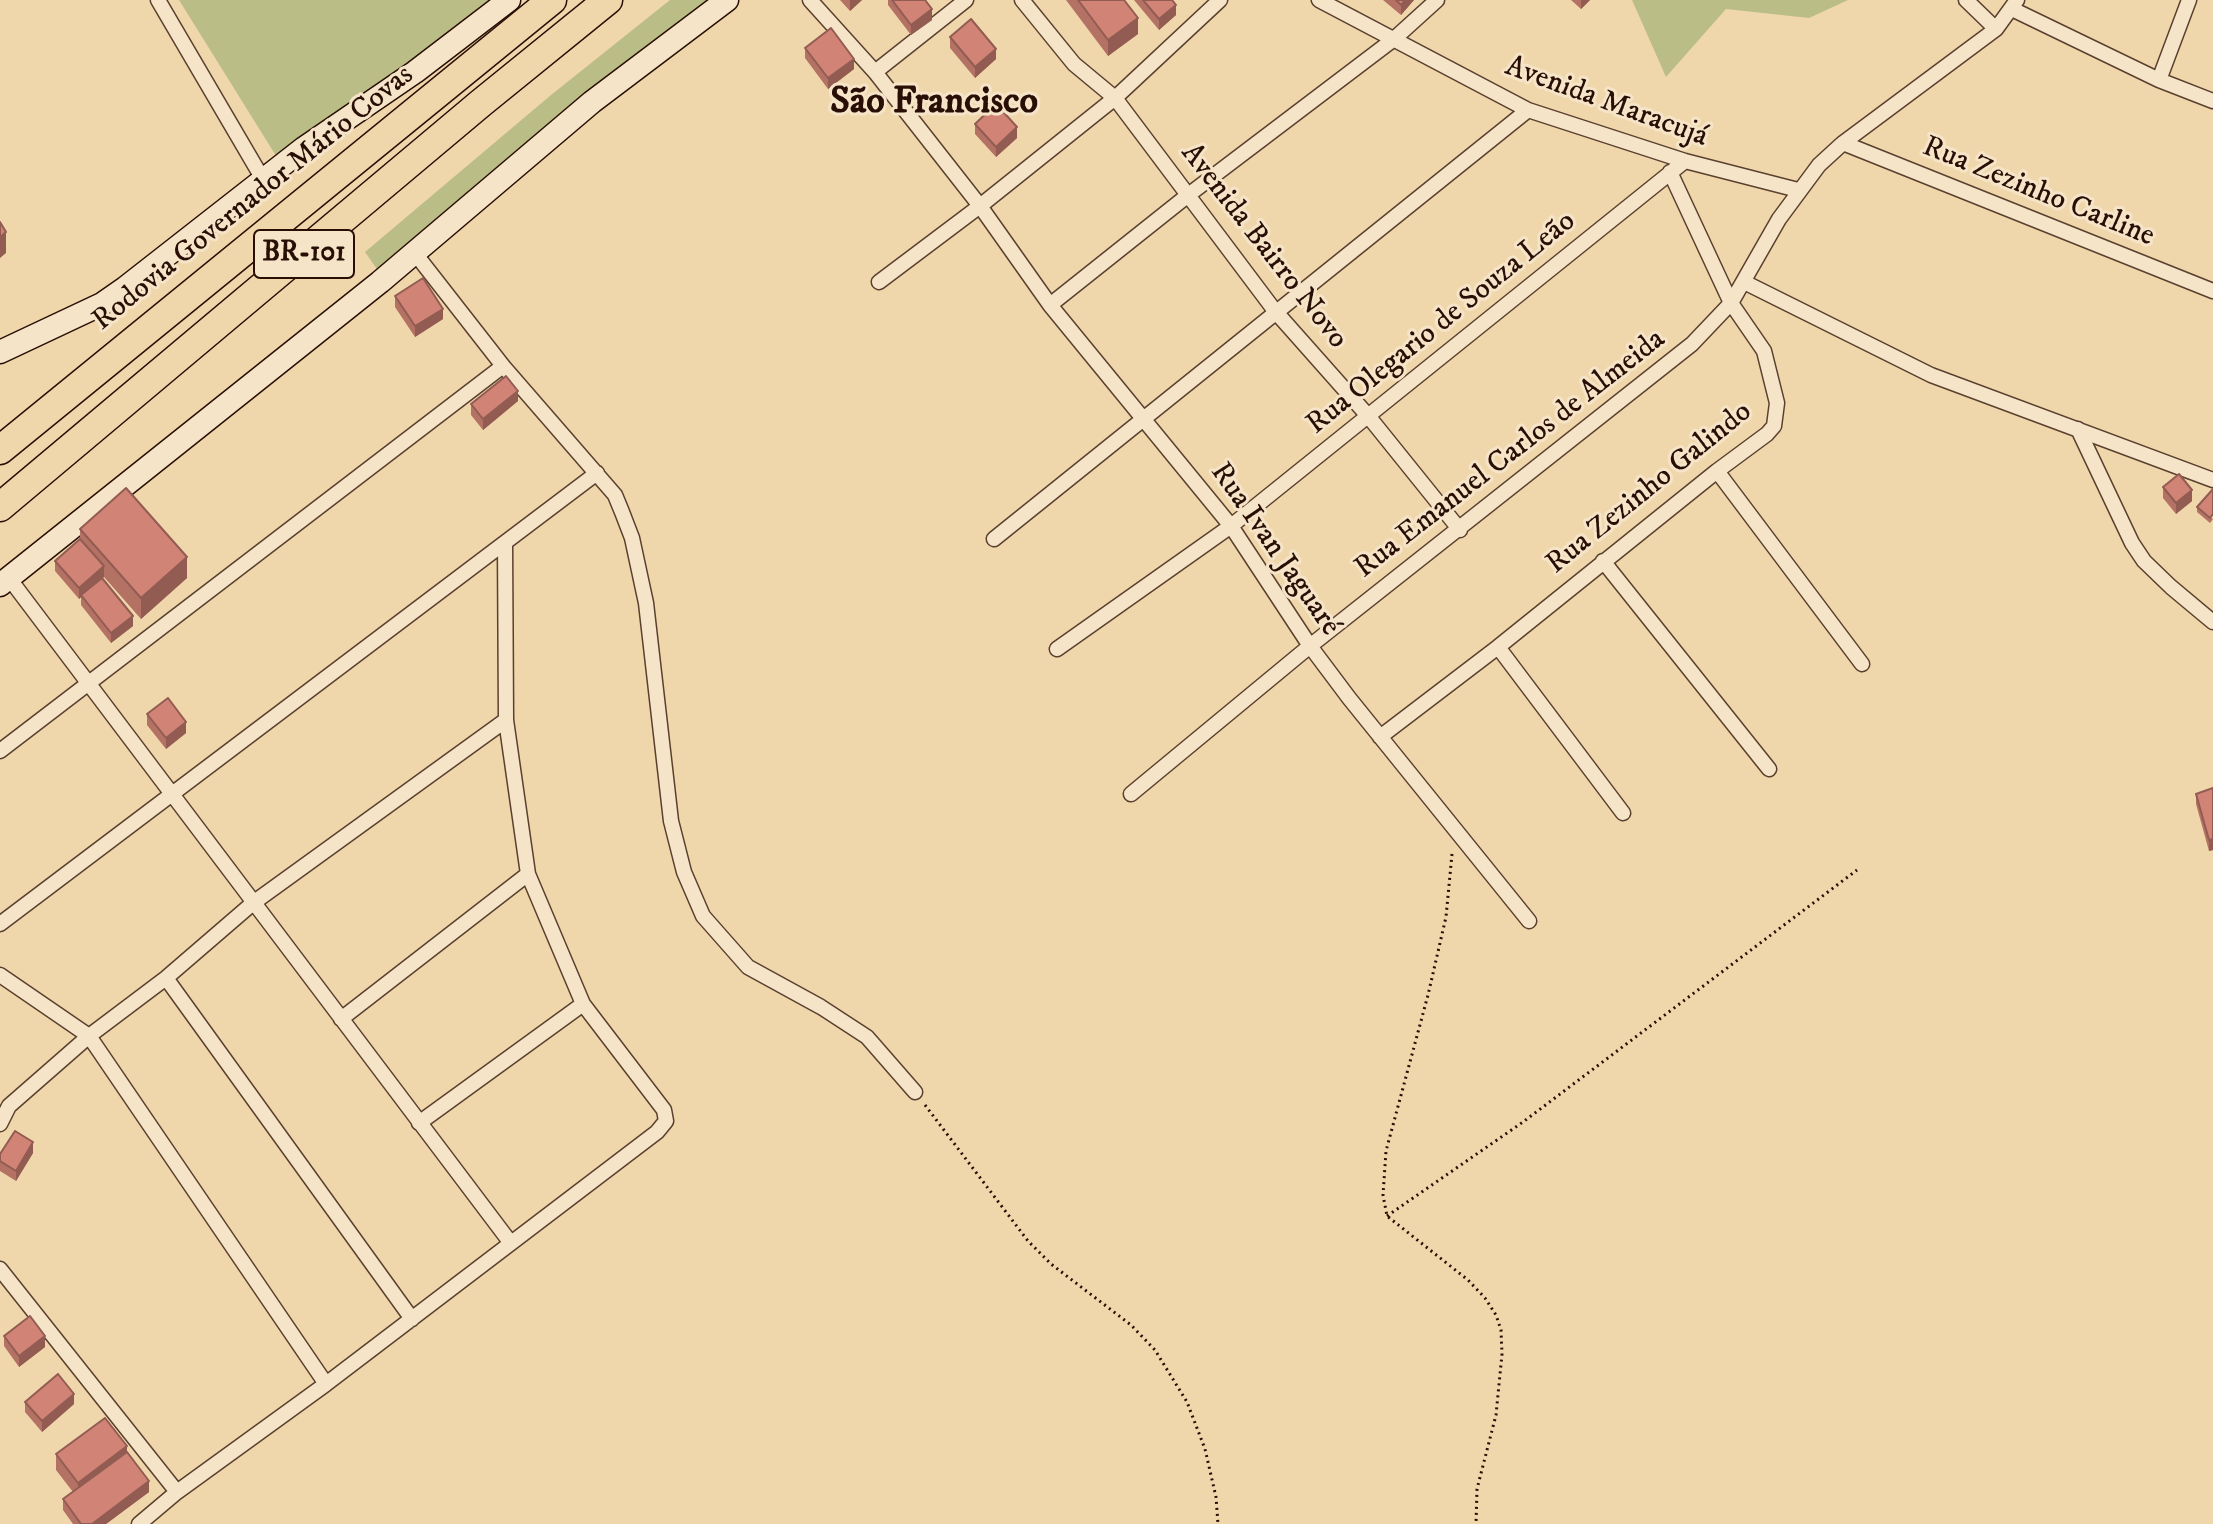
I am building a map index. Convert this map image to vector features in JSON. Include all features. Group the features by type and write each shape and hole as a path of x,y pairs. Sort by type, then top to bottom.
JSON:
{"highway":[{"name":"Rodovia Governador Mário Covas","path":"0,450 552,0"},
{"name":"BR-101","path":"0,507 608,0"}],"street":[{"path":"158,0 264,181"},
{"path":"0,352 102,304 326,132 415,72 509,0"},
{"path":"510,1242 88,683 4,582 414,252 592,102 727,0"},
{"name":"Rua Ivan Jaguaré","path":"810,0 875,72 980,206 1050,305 1231,526 1310,646 1529,921"},
{"path":"875,72 966,0"},
{"name":"Avenida Bairro Novo","path":"1022,0 1074,64 1115,98 1275,311 1369,417 1460,530"},
{"path":"879,282 1115,98 1220,0"},
{"name":"Avenida Maracujá","path":"1319,0 1528,110 1685,161 1798,190"},
{"path":"1050,305 1187,196 1394,39 1437,0"},
{"path":"1966,0 1996,29"},
{"path":"2159,80 2189,0"},
{"path":"2015,4 2159,80 2213,101"},
{"name":"Rua Emanuel Carlos de Almeida","path":"1131,794 1310,646 1692,344 1731,303 1779,219 1819,165 1843,143 1996,29 2015,4"},
{"path":"994,539 1528,110"},
{"name":"Rua Zezinho Carline","path":"1843,143 2213,291"},
{"name":"Rua Olegario de Souza Leão","path":"1057,649 1231,526 1685,161"},
{"name":"Rua Zezinho Galindo","path":"1380,737 1767,434 1777,416 1777,403 1764,351 1731,303 1670,172"},
{"path":"414,252 503,366 615,495 632,538 646,603 671,821 684,872 703,916 748,967 821,1007 867,1037 915,1092"},
{"path":"1744,282 1931,375 2213,480"},
{"path":"0,751 503,366"},
{"path":"2078,429 2132,543 2144,561 2213,622"},
{"path":"1717,471 1862,664"},
{"path":"0,924 597,473"},
{"path":"139,1524 177,1492 326,1384 657,1132 666,1121 664,1110 583,1004 528,874 506,720 505,543"},
{"path":"1603,561 1769,769"},
{"path":"1498,647 1623,813"},
{"path":"0,1124 4,1104 166,978 253,903 506,720"},
{"path":"341,1019 528,874"},
{"path":"0,975 89,1036 326,1384"},
{"path":"166,978 412,1319"},
{"path":"419,1123 583,1004"},
{"path":"0,1269 177,1492"}],"path":[{"path":"1442,814 1449,830 1451,886 1428,995 1386,1151 1382,1183 1387,1216 1468,1280 1485,1298 1501,1330 1502,1354 1496,1415 1477,1489 1476,1524"},
{"path":"1387,1216 1523,1122 1857,870"},
{"path":"915,1092 1028,1241 1068,1278 1131,1325 1155,1350 1187,1402 1205,1449 1216,1497 1218,1524"}],"green space":[{"path":"179,0 501,0 278,159"},
{"path":"670,0 726,0 381,275 365,252 551,95"},
{"path":"1632,0 1848,0 1809,18 1726,9 1666,77"}],"building":[{"path":"892,0 925,0 932,9 911,25"},
{"path":"1078,0 1124,0 1138,18 1108,40"},
{"path":"1143,0 1172,0 1176,5 1159,19"},
{"path":"971,19 996,49 975,67 950,37"},
{"path":"831,28 854,59 828,78 805,48"},
{"path":"996,104 1017,127 996,147 975,124"},
{"path":"0,222 6,232 0,237"},
{"path":"423,278 443,309 415,326 395,296"},
{"path":"506,376 518,391 483,419 471,404"},
{"path":"2179,474 2192,490 2176,503 2163,487"},
{"path":"126,488 187,557 141,598 80,529"},
{"path":"2213,489 2213,514 2210,518 2197,507"},
{"path":"80,539 104,566 79,588 55,561"},
{"path":"102,578 133,616 111,633 81,595"},
{"path":"168,698 186,722 166,738 147,714"},
{"path":"2213,788 2213,839 2209,840 2196,794"},
{"path":"15,1131 33,1142 16,1171 0,1161 0,1154"},
{"path":"30,1316 45,1336 19,1356 4,1336"},
{"path":"58,1374 74,1394 42,1421 25,1402"},
{"path":"105,1418 127,1446 78,1483 56,1454"},
{"path":"127,1452 149,1481 92,1524 81,1524 63,1499"}],"district":[{"name":"São Francisco","path":"934,104"}]}
